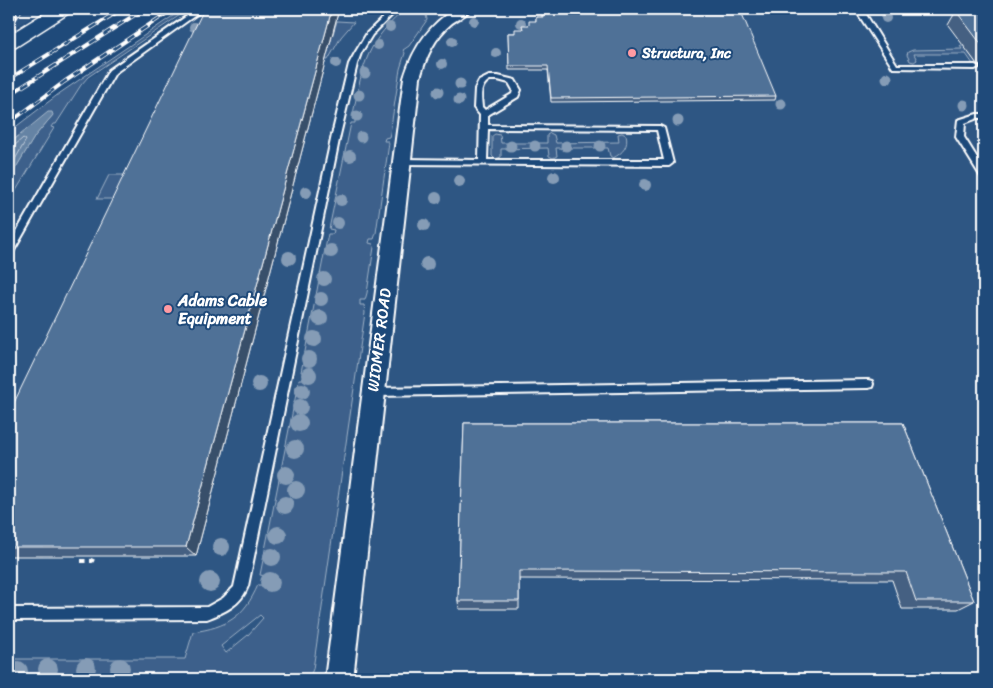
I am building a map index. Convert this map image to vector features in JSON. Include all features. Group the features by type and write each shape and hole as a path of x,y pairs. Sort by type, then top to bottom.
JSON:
{"main road":[{"path":"9,43 64,9"}],"street":[{"name":"WIDMER ROAD","path":"339,679 372,392 416,63 427,40 451,11"}],"lane":[{"path":"9,252 112,72 201,9"},
{"path":"9,614 207,613 225,605 238,594 242,586 336,135 353,64 370,34 396,9"},
{"path":"859,9 984,9"},
{"path":"859,9 895,67 975,67"},
{"path":"482,163 484,114 478,108 478,88 484,80 497,78 504,79 516,86 515,95 484,114"},
{"path":"984,116 977,116 961,122 960,137 984,175"},
{"path":"402,162 669,163 660,128 484,127"},
{"path":"372,392 868,384"}],"path":[{"path":"81,561 92,561 94,556"}],"shaded area":[{"path":"9,9 44,9 9,32"},
{"path":"183,9 189,9 88,77 56,124 53,124 51,127 54,128 9,202 9,179 35,136 53,115 9,144 9,132 60,93"},
{"path":"191,9 984,9 984,679 9,679 9,138 70,91"},
{"path":"406,9 423,11 427,20 409,46 403,50 405,53 400,69 390,133 389,137 385,138 384,141 389,143 376,233 374,239 370,239 369,243 373,244 374,247 367,293 365,300 360,300 360,305 364,305 365,313 313,669 309,679 9,679 9,659 185,659 193,632 216,627 233,619 247,605 258,585 264,585 266,576 260,575 299,379 304,379 306,372 301,372 328,234 333,234 334,230 329,229 351,123 355,123 355,120 352,119 362,73 366,60 379,36 402,12 407,11","holes":["260,615 263,618 248,635 226,653 221,646"]},
{"path":"337,21 354,22 341,37 328,60 325,60"},
{"path":"960,46 964,46 979,67 975,67 966,54 914,54 917,60 914,62 910,61 907,55 908,52 913,50 962,49"},
{"path":"550,133 554,135 556,143 619,142 618,134 622,133 626,135 627,143 620,154 613,158 610,156 608,148 556,148 557,156 553,158 549,156 548,148 501,149 501,157 495,159 492,156 492,136 495,134 500,135 501,143 547,143 547,135"},
{"path":"109,175 138,175 123,199 97,199"}],"water":[{"path":"48,112 52,112 53,115 35,136 9,179 9,144"}],"building":[{"name":"Adams Cable Equipment","path":"204,9 332,9 186,547 9,547 9,413"},
{"name":"Structura, Inc","path":"542,9 740,9 776,96 551,98 548,66 509,66 508,33 515,33 515,29 523,29 522,25 529,25 529,21 536,21 536,17 543,17"},
{"path":"956,11 984,11 984,48"},
{"path":"464,423 903,423 974,601 916,601 906,572 519,571 519,601 458,601"}],"railway":[{"path":"9,29 21,9"},
{"path":"9,79 122,9"},
{"path":"9,95 144,9"},
{"path":"9,123 64,82 173,9"}],"place":[{"name":"Structura, Inc","path":"632,53"},
{"name":"Adams Cable Equipment","path":"168,309"}]}
